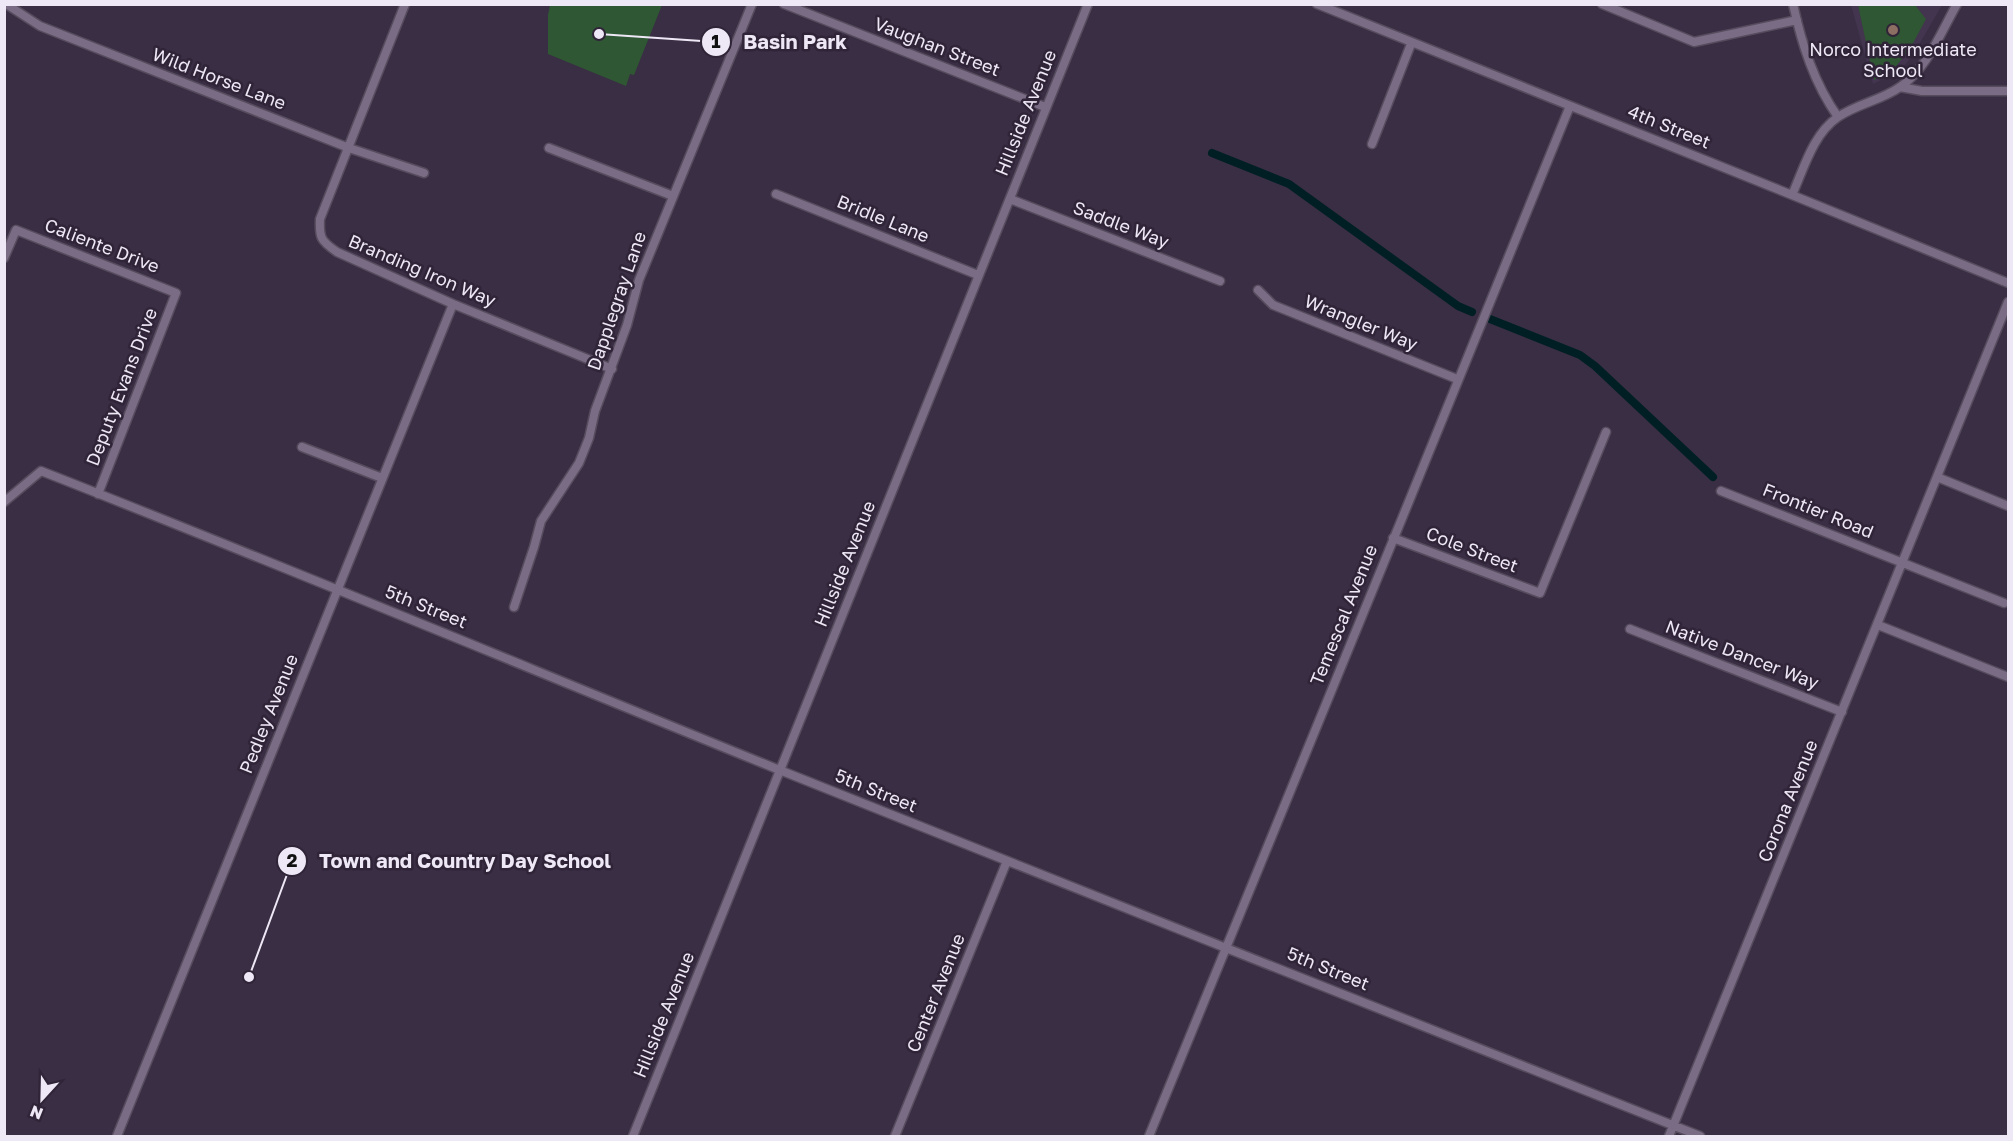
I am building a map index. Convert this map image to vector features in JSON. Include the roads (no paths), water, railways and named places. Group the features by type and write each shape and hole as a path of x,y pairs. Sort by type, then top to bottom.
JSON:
{"street":[{"name":"Wild Horse Lane","path":"6,4 40,26 349,148 424,173"},
{"name":"Branding Iron Way","path":"405,4 320,219 319,231 322,241 337,252 453,304 612,369"},
{"name":"Dapplegray Lane","path":"514,607 541,521 579,463 589,438 595,411 627,325 639,280 752,4"},
{"name":"Vaughan Street","path":"784,4 1045,107"},
{"name":"Hillside Avenue","path":"633,1137 1088,4"},
{"name":"4th Street","path":"1317,4 1411,44 2008,283"},
{"path":"1602,4 1694,42 1797,20"},
{"path":"1793,4 1817,81 1838,117"},
{"path":"1792,195 1810,151 1821,134 1838,117 1900,87 1915,74 1957,4"},
{"path":"1372,144 1411,44"},
{"path":"1900,87 1922,91 2008,91"},
{"name":"Temescal Avenue","path":"1149,1137 1570,106"},
{"path":"549,148 673,196"},
{"name":"Bridle Lane","path":"776,194 978,275"},
{"name":"Saddle Way","path":"1010,199 1220,281"},
{"name":"Caliente Drive","path":"4,258 16,230 176,292"},
{"name":"Wrangler Way","path":"1258,290 1273,305 1457,379"},
{"name":"Deputy Evans Drive","path":"98,494 176,292"},
{"name":"Corona Avenue","path":"1670,1137 2008,302"},
{"name":"Pedley Avenue","path":"117,1137 453,304"},
{"name":"Cole Street","path":"1393,538 1540,593 1606,432"},
{"path":"302,447 382,478"},
{"name":"5th Street","path":"4,502 41,471 1700,1137"},
{"path":"1936,477 2008,506"},
{"name":"Frontier Road","path":"1721,491 2004,603"},
{"path":"1878,625 2008,677"},
{"name":"Native Dancer Way","path":"1630,629 1842,712"},
{"name":"Center Avenue","path":"895,1137 1008,861"}],"waterway":[{"path":"1212,153 1289,184 1458,306 1472,312"},
{"path":"1490,319 1580,355 1595,366 1713,477"}],"place":[{"name":"Norco Intermediate School","path":"1893,30"},
{"name":"Basin Park","path":"599,34"},
{"name":"Town and Country Day School","path":"249,977"}]}
